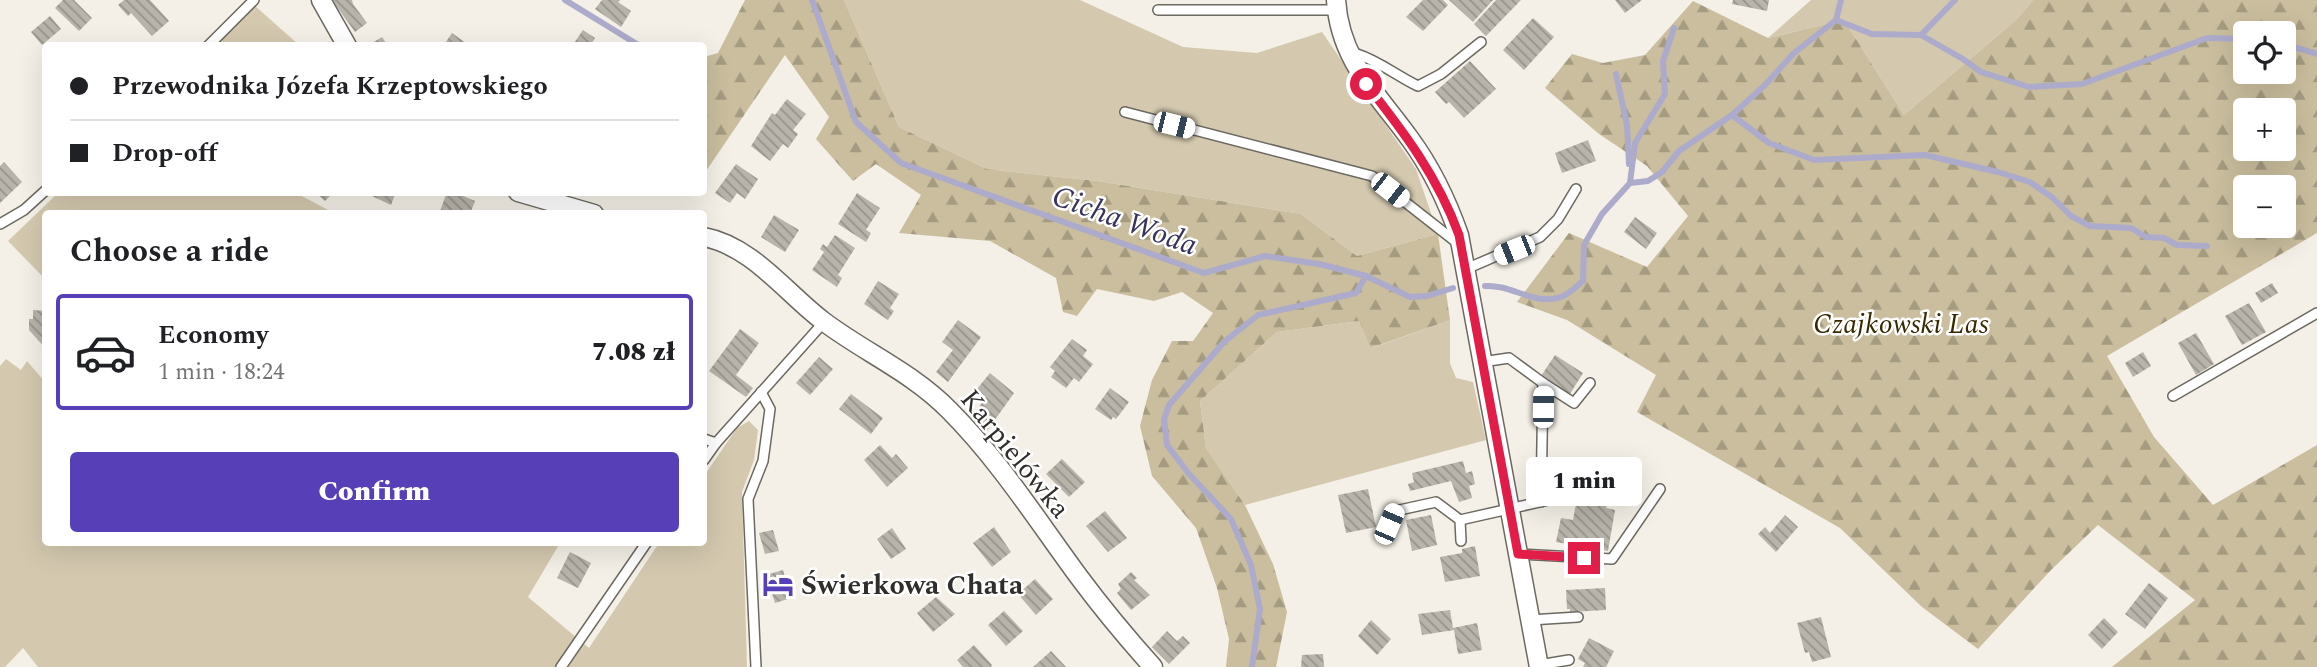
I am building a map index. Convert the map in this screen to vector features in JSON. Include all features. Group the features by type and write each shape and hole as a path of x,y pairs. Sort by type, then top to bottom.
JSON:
{"street":[{"path":"321,0 345,42"},
{"path":"1336,5 1344,43 1350,57 1366,84 1410,139 1434,177 1451,212 1466,269 1539,666"},
{"path":"532,196 580,210"},
{"name":"Karpielówka","path":"707,238 733,248 755,262 824,322 917,383 947,407 978,441 1078,576 1153,667"}],"lane":[{"path":"212,42 254,0"},
{"path":"1158,10 1336,5"},
{"path":"1350,57 1357,54 1374,60 1400,78 1418,86 1441,75 1481,42"},
{"path":"1125,113 1372,176 1461,246"},
{"path":"1466,269 1540,237 1558,219 1576,189"},
{"path":"0,224 24,210 42,194"},
{"path":"2173,397 2317,313"},
{"path":"707,456 824,322"},
{"path":"1482,362 1510,358 1574,403 1590,383"},
{"path":"1541,502 1543,383"},
{"path":"756,667 748,499 763,461 770,409 761,392"},
{"path":"707,440 716,443"},
{"path":"1518,554 1612,559 1660,489"},
{"path":"1383,537 1395,510 1436,502 1460,520 1566,496"},
{"path":"1460,520 1461,541"},
{"path":"561,667 645,546"},
{"path":"1531,620 1578,617"},
{"path":"1539,666 1569,660"}],"shaded area":[{"path":"844,0 1080,0 1183,47 1257,53 1322,32 1416,169 1438,234 1357,256 1301,214 1097,181 987,169 899,127"},
{"path":"1811,0 2033,0 2016,20 1904,115 1844,20 1768,38"},
{"path":"253,4 296,42 215,42"},
{"path":"55,196 302,196 328,210 42,210 42,276 8,241"},
{"path":"1450,320 1450,363 1456,378 1473,382 1486,440 1245,505 1206,448 1200,401 1277,332 1359,321 1372,348"},
{"path":"6,359 21,370 27,361 42,378 42,546 558,546 528,597 589,648 657,546 707,546 707,472 737,428 749,421 758,430 754,460 742,492 747,667 38,667 23,648 5,667 0,667 0,366"}],"green space":[{"path":"745,0 844,0 899,127 987,169 1097,181 1301,214 1357,256 1438,234 1450,320 1371,348 1359,321 1277,332 1200,401 1206,448 1245,505 1273,564 1287,612 1276,667 1226,667 1229,639 1217,588 1196,528 1152,476 1140,426 1152,380 1172,341 1193,341 1213,313 1182,292 1154,301 1097,289 1077,316 1063,312 1056,278 990,241 899,233 921,195 876,164 853,181 816,139 829,117 785,55 707,170 707,56 718,53"},
{"name":"Czajkowski Las","path":"2033,0 2317,0 2317,233 2107,356 2154,437 2213,505 2317,445 2317,667 2112,667 2195,600 2098,525 2051,570 1978,649 1922,607 1840,528 1637,412 1656,375 1567,320 1517,302 1569,233 1647,267 1688,216 1647,166 1599,134 1545,88 1572,54 1603,63 1645,55 1693,1 1768,38 1844,20 1904,115 2016,20"}],"building":[{"path":"63,0 74,0 92,18 79,31 55,8"},
{"path":"124,0 150,0 169,21 152,36 131,13 128,16 118,5"},
{"path":"332,0 352,0 367,23 355,32"},
{"path":"602,0 620,0 618,2 631,11 621,27 595,9"},
{"path":"1423,0 1443,0 1448,5 1423,31 1406,17"},
{"path":"1449,0 1493,0 1473,22"},
{"path":"1496,0 1521,0 1486,36 1474,24"},
{"path":"1615,0 1642,0 1625,13"},
{"path":"1733,0 1769,0 1767,11 1732,4"},
{"path":"50,16 61,29 42,42 42,45 31,32"},
{"path":"1533,18 1554,37 1524,70 1503,50"},
{"path":"583,30 595,38 592,42 575,42"},
{"path":"452,33 464,42 446,42"},
{"path":"1470,61 1496,89 1464,118 1435,92"},
{"path":"787,99 806,114 793,130 798,134 788,148 783,144 770,161 751,146 772,113 775,115"},
{"path":"1588,140 1596,161 1562,173 1555,153"},
{"path":"4,162 22,182 0,203 0,166"},
{"path":"736,164 758,179 745,199 737,193 730,203 715,193"},
{"path":"857,193 880,208 866,230 871,233 866,242 838,224"},
{"path":"372,196 394,196 391,205"},
{"path":"446,196 463,196 475,201 472,210 440,210"},
{"path":"774,215 799,230 785,252 761,237"},
{"path":"1635,217 1657,233 1646,249 1624,232"},
{"path":"835,235 855,248 838,275 842,278 837,287 812,270 824,252 820,249 823,244 827,247"},
{"path":"878,281 899,294 890,308 894,311 888,320 864,304"},
{"path":"2272,283 2278,293 2261,303 2255,293"},
{"path":"2249,303 2266,332 2242,345 2225,316"},
{"path":"33,310 42,311 42,345 29,330 29,319 33,319"},
{"path":"958,320 981,337 948,382 936,372 953,350 942,342"},
{"path":"740,329 759,343 736,375 753,388 746,397 709,371"},
{"path":"2196,333 2214,364 2196,375 2178,343"},
{"path":"1072,339 1087,350 1083,356 1093,364 1079,382 1074,378 1066,388 1051,377 1055,371 1050,367"},
{"path":"2143,352 2151,366 2133,377 2125,363"},
{"path":"1555,355 1583,373 1570,394 1541,376"},
{"path":"819,357 833,369 810,395 796,383"},
{"path":"990,373 1014,393 987,431 971,418 986,397 977,389"},
{"path":"1110,388 1129,402 1116,419 1113,417 1111,420 1095,409"},
{"path":"851,394 883,418 871,434 839,409"},
{"path":"880,445 892,458 896,454 908,468 887,487 864,460"},
{"path":"1062,459 1085,482 1069,497 1046,474"},
{"path":"1584,460 1614,465 1606,508 1615,510 1608,551 1556,542 1561,518 1573,520"},
{"path":"1463,461 1466,473 1472,471 1475,484 1469,486 1472,498 1459,502 1451,481 1410,491 1408,484 1414,482 1412,473"},
{"path":"1368,489 1376,527 1346,533 1338,495"},
{"path":"1105,511 1127,538 1108,552 1086,526"},
{"path":"1431,515 1437,545 1412,551 1406,520"},
{"path":"1785,515 1798,527 1776,552 1758,534 1765,527 1770,533"},
{"path":"994,527 1011,552 992,567 973,543"},
{"path":"892,528 906,549 891,559 877,539"},
{"path":"773,530 779,551 765,554 759,533"},
{"path":"1475,546 1480,576 1445,582 1440,557 1462,553 1462,549"},
{"path":"570,552 591,563 578,588 557,578"},
{"name":"Świerkowa Chata","path":"783,570 791,598 775,603 766,575"},
{"path":"1131,572 1137,578 1134,580 1150,595 1131,610 1117,593 1121,589 1118,584"},
{"path":"1035,579 1053,599 1036,615 1018,594"},
{"path":"2149,583 2168,598 2145,629 2125,614"},
{"path":"1605,588 1606,610 1570,612 1570,609 1567,609 1566,590"},
{"path":"936,597 955,614 933,632 917,613"},
{"path":"1450,610 1453,628 1477,623 1482,650 1458,654 1454,630 1422,635 1418,614"},
{"path":"1004,611 1023,631 1006,646 988,625"},
{"path":"1821,617 1831,657 1812,662 1809,652 1805,653 1797,623"},
{"path":"2104,618 2118,632 2102,649 2088,635"},
{"path":"1371,620 1391,639 1377,655 1358,636"},
{"path":"1167,631 1177,641 1183,636 1190,643 1169,664 1152,647"},
{"path":"1589,638 1614,651 1606,667 1583,667 1585,663 1578,659"},
{"path":"974,645 991,667 963,667 957,660"},
{"path":"1051,651 1066,667 1033,667"},
{"path":"1323,654 1324,667 1301,667 1302,655"}],"waterway":[{"path":"565,0 633,42"},
{"name":"Cicha Woda","path":"812,0 856,122 901,163 1204,273 1265,256 1319,264 1366,276 1356,293 1258,315 1224,342 1169,405 1164,419 1167,445 1189,474 1231,519 1251,565 1260,609 1252,667"},
{"path":"1836,20 1841,0"},
{"path":"1485,286 1504,288 1541,299 1567,294 1583,281 1584,245 1602,214 1630,183 1648,181 1662,172 1679,151 1732,115 1765,85 1794,53 1836,20 1872,34 1921,35 1955,0"},
{"path":"1630,183 1635,143 1665,94 1663,61 1674,28"},
{"path":"1921,35 1981,72 2029,87 2082,84 2207,38 2233,39"},
{"path":"2296,48 2317,54"},
{"path":"1616,74 1627,125 1629,164"},
{"path":"1732,115 1769,143 1814,160 1925,155 2030,182 2053,198 2071,216 2090,226 2131,228 2146,237 2164,238 2177,245 2207,246"},
{"path":"1366,276 1410,297 1427,296 1453,288"}],"place":[{"name":"Świerkowa Chata","path":"778,584"}],"route":[{"path":"1366,84 1422,157 1442,193 1459,235 1518,554 1584,558"}]}
